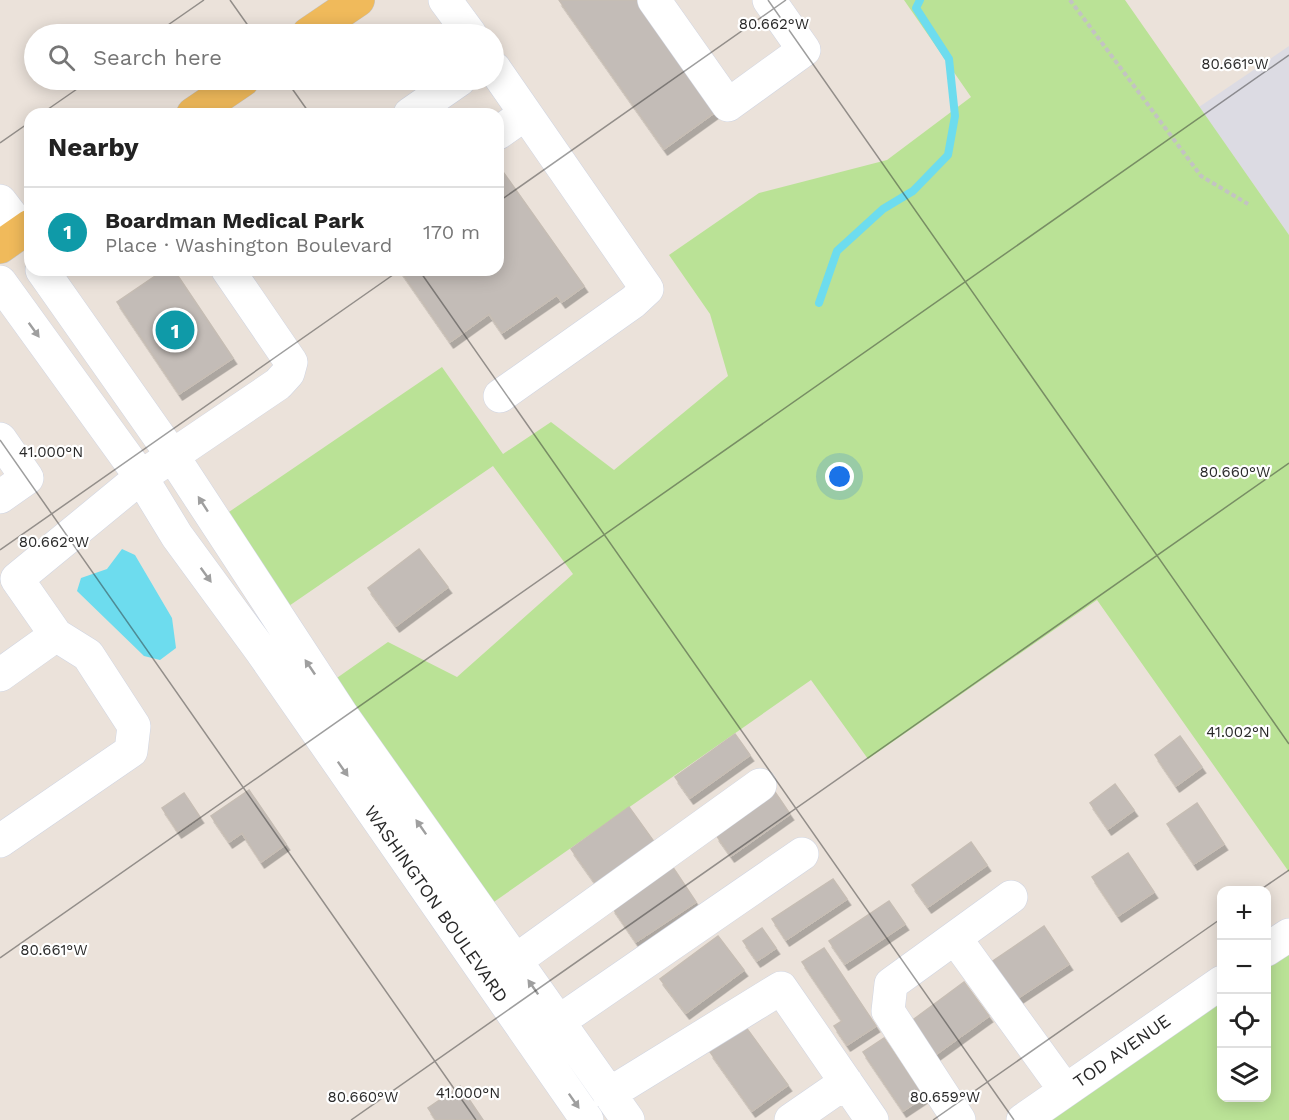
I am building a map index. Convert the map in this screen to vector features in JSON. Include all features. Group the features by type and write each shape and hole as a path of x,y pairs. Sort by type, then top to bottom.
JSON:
{"main road":[{"path":"323,24 358,0"},
{"path":"202,108 228,90"}],"street":[{"path":"445,0 463,24"},
{"path":"654,0 728,105 804,50 769,0"},
{"path":"500,396 633,302 647,289 504,83"},
{"path":"419,108 445,90"},
{"path":"504,129 525,114"},
{"path":"0,201 20,238"},
{"name":"WASHINGTON BOULEVARD","path":"46,276 172,455 275,643 587,1120"},
{"path":"0,841 131,751 135,726 88,655 56,635 9,585 141,477 278,384 288,373 291,362 232,276"},
{"name":"WASHINGTON BOULEVARD","path":"0,282 141,477 177,537 275,643"},
{"path":"0,439 27,478 0,497"},
{"path":"0,675 56,635"},
{"name":"WASHINGTON BOULEVARD","path":"330,724 515,961 628,1120"},
{"path":"515,961 760,785"},
{"path":"558,1022 802,854"},
{"path":"959,1120 888,1011 891,984 1011,897"},
{"path":"1271,947 1289,935"},
{"path":"955,938 1065,1090"},
{"name":"TOD AVENUE","path":"1023,1120 1217,985"},
{"path":"609,1094 781,988 872,1120"},
{"path":"555,1074 581,1055"},
{"path":"791,1120 846,1082"}],"path":[{"path":"1070,0 1201,176 1248,204"}],"shaded area":[{"path":"1289,46 1289,235 1199,107"}],"green space":[{"path":"904,0 1125,0 1289,235 1289,872 1097,600 868,759 811,680 491,904 334,680 388,642 457,677 573,574 493,466 286,608 223,516 442,367 503,454 551,422 614,470 728,376 710,314 669,255 759,193 887,160 971,97"},
{"path":"1289,935 1289,1120 1023,1120 1217,985 1217,1102 1271,1102 1271,947"}],"water":[{"path":"122,549 135,555 172,618 176,648 160,660 144,656 77,591 81,578 107,569"}],"building":[{"path":"559,0 641,0 718,110 664,149"},
{"path":"504,173 584,286 562,302 557,295 502,333 489,314 450,342 404,276 504,276"},
{"path":"155,276 178,276 233,358 179,394 117,302"},
{"path":"419,549 448,587 396,626 368,588"},
{"path":"735,734 750,755 690,798 675,777"},
{"path":"1180,736 1202,767 1176,786 1155,755"},
{"path":"1115,784 1134,810 1108,829 1090,803"},
{"path":"249,790 286,844 261,862 242,833 229,842 211,816"},
{"path":"775,792 790,814 731,856 716,835"},
{"path":"184,793 200,817 178,832 162,808"},
{"path":"1197,803 1224,844 1194,864 1167,824"},
{"path":"629,807 655,843 596,884 571,849"},
{"path":"971,842 987,865 928,907 912,885"},
{"path":"1128,853 1154,892 1118,916 1092,877"},
{"path":"672,866 696,902 636,942 612,907"},
{"path":"833,879 847,899 786,940 772,919"},
{"path":"889,901 905,924 845,964 829,941"},
{"path":"1044,926 1069,964 1012,1002 987,965"},
{"path":"762,928 776,948 757,961 743,941"},
{"path":"718,936 744,970 686,1013 660,979"},
{"path":"824,948 876,1026 847,1045 834,1026 842,1021 802,962"},
{"path":"964,982 989,1016 931,1058 906,1025"},
{"path":"745,1026 788,1085 752,1111 710,1052"},
{"path":"884,1038 924,1097 903,1111 863,1052"},
{"path":"460,1086 483,1120 436,1120 428,1108"}],"waterway":[{"path":"819,303 837,251 883,209 913,191 948,155 955,116 949,59 916,8 920,0"}],"place":[{"name":"Boardman Medical Park","path":"175,330"}]}
